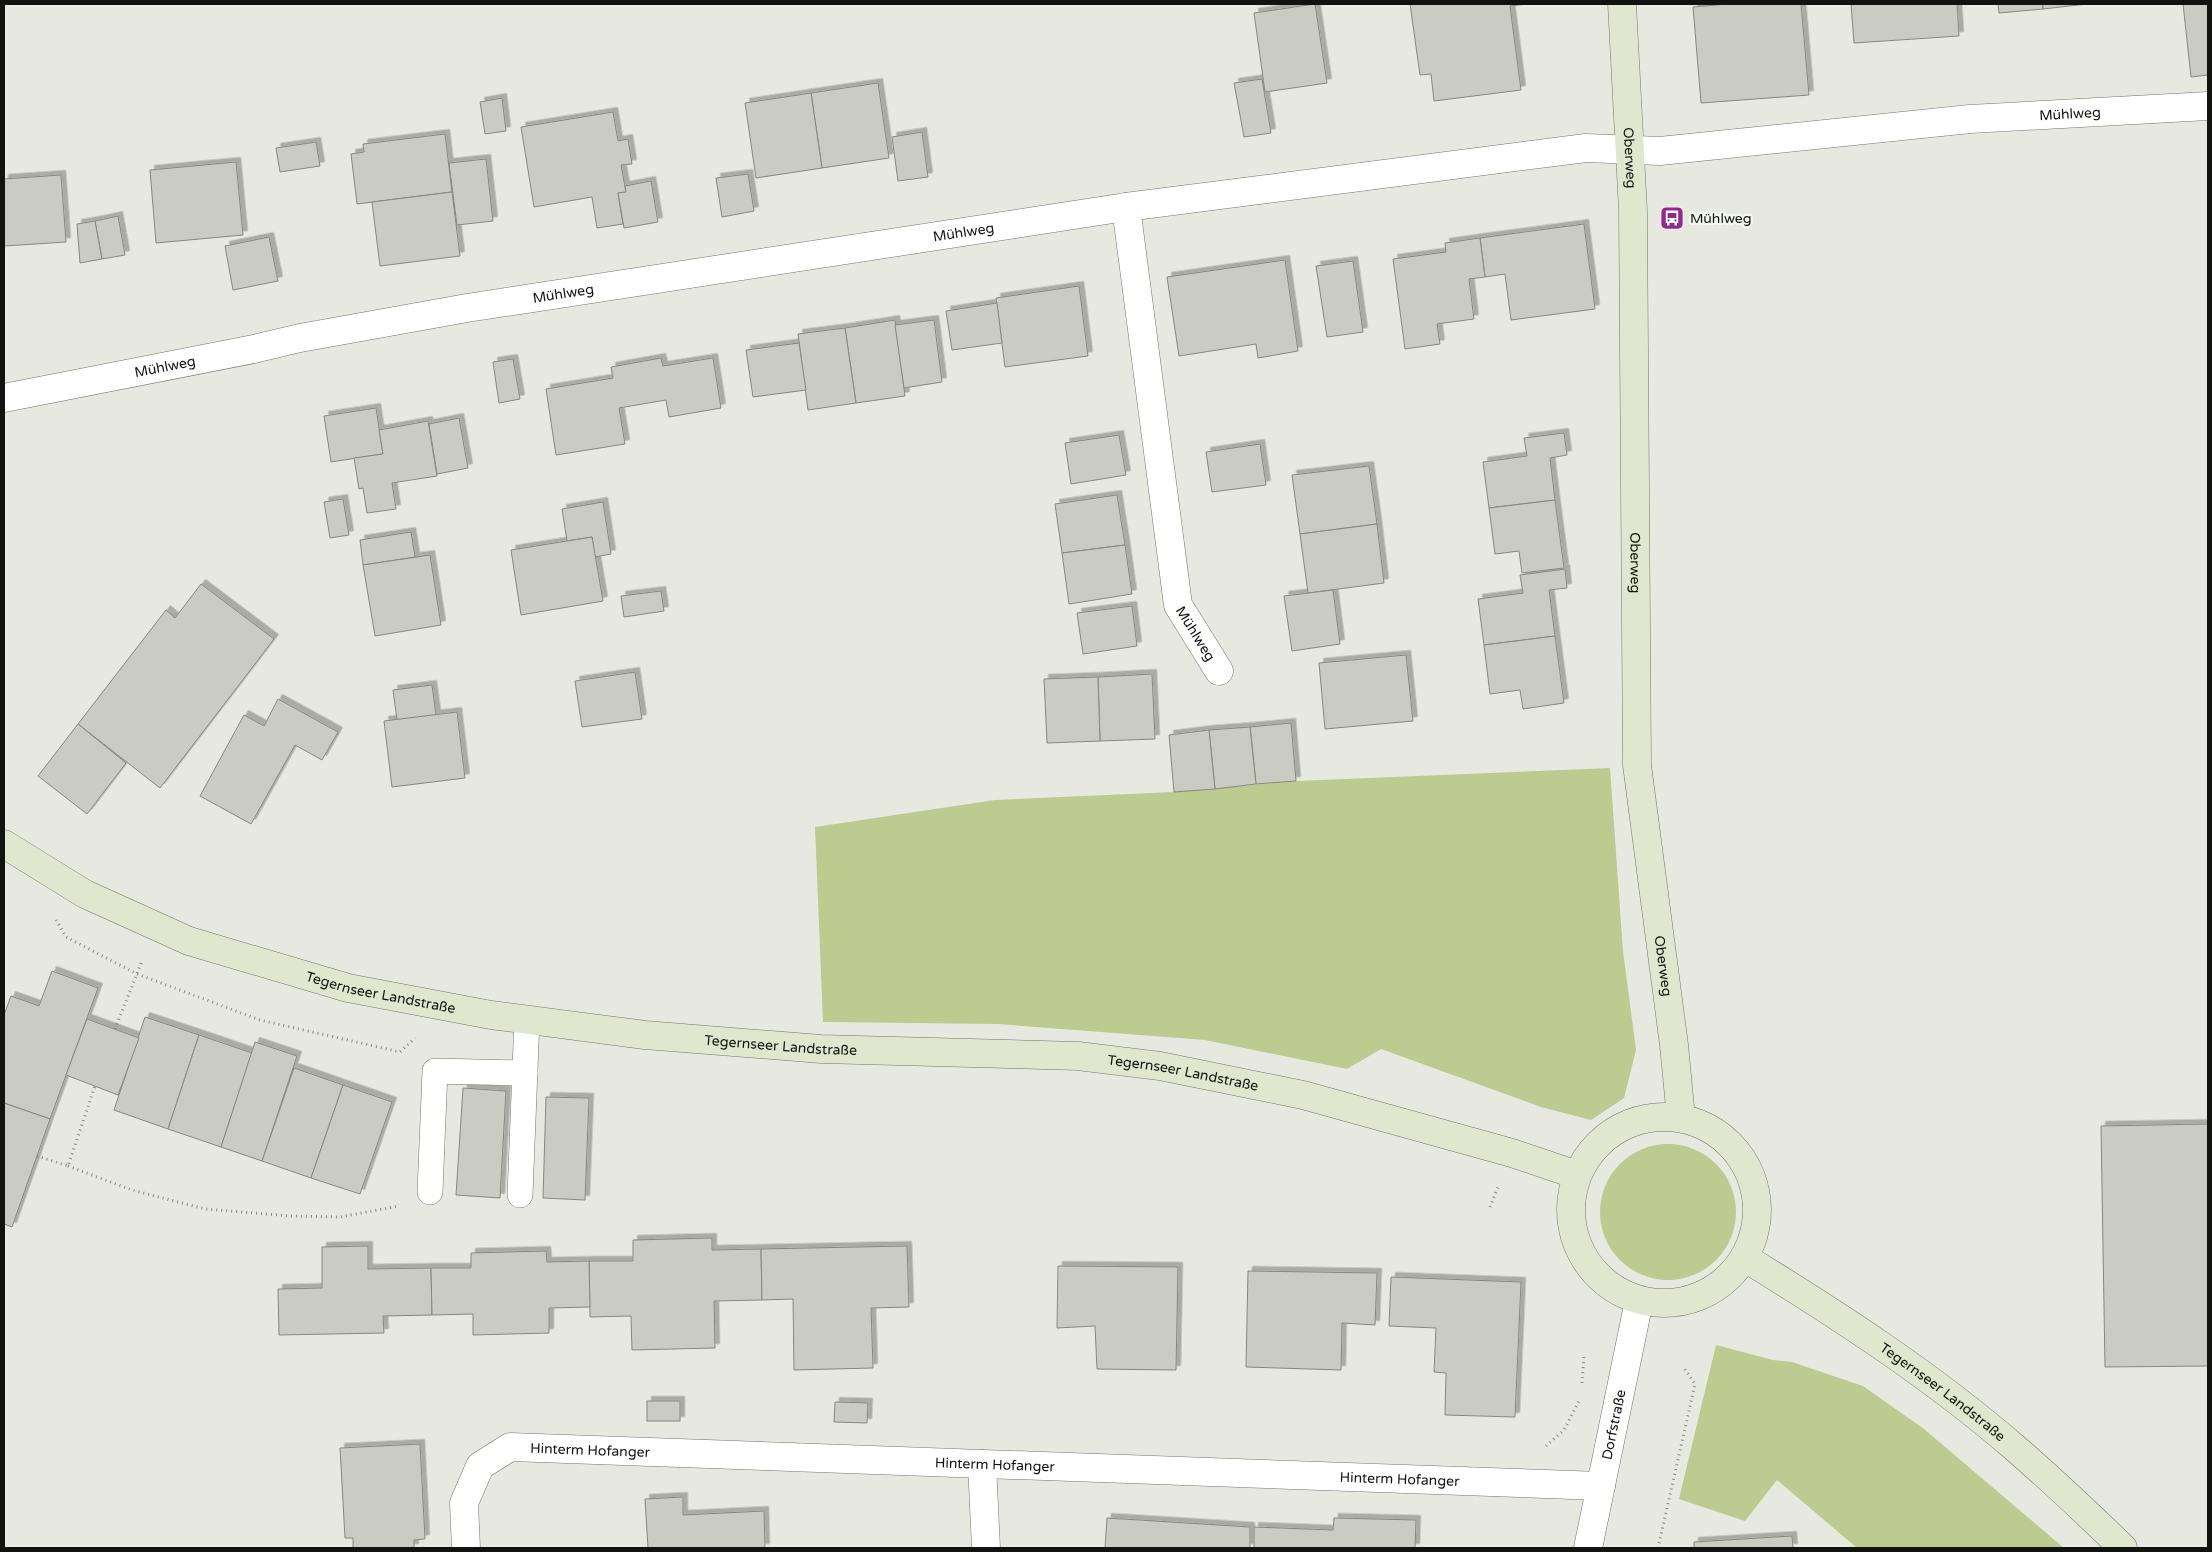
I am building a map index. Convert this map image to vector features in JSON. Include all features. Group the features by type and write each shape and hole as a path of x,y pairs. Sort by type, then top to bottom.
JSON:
{"main road":[{"name":"Oberweg","path":"1622,4 1631,151 1637,765 1674,1046 1680,1118"},
{"name":"Tegernseer Landstraße","path":"4,844 86,894 189,941 348,988 491,1015 645,1035 821,1049 1078,1056 1160,1066 1303,1095 1512,1153 1578,1175"},
{"path":"1658,1116 1680,1118 1712,1130 1735,1148 1751,1173 1758,1201 1756,1231 1745,1258 1725,1282 1699,1298 1669,1304 1639,1301 1615,1290 1595,1273 1580,1252 1572,1226 1571,1201 1578,1175 1590,1152 1610,1135 1633,1122 1658,1116"},
{"name":"Tegernseer Landstraße","path":"1745,1258 1806,1295 1948,1395 2014,1447 2123,1548"}],"street":[{"name":"Mühlweg","path":"4,398 254,349 300,338 467,308 1126,207 1586,148 1660,151 1970,119 2208,106"},
{"name":"Mühlweg","path":"1126,207 1178,605 1219,671"},
{"name":"Dorfstraße","path":"1588,1548 1639,1301"},
{"name":"Hinterm Hofanger","path":"466,1548 464,1503 470,1488 480,1466 510,1447 1601,1486"},
{"path":"982,1464 986,1548"}],"lane":[{"path":"520,1195 527,1019"},
{"path":"430,1192 435,1071 525,1074"}],"path":[{"path":"115,1029 156,925"},
{"path":"68,1166 95,1086"},
{"path":"37,1156 132,1190 205,1209 291,1216 340,1217 396,1207 430,1192"},
{"path":"1582,1386 1584,1356"},
{"path":"1658,1548 1695,1384 1684,1368"},
{"path":"1536,1448 1546,1447 1564,1430 1581,1396"}],"green space":[{"path":"1610,768 1623,951 1636,1050 1624,1098 1591,1120 1541,1107 1381,1049 1347,1069 1205,1040 997,1024 823,1022 815,827 995,800 1174,792 1296,781"},
{"path":"1668,1144 1694,1149 1706,1155 1716,1164 1725,1174 1731,1186 1736,1212 1731,1238 1725,1250 1716,1260 1706,1269 1694,1275 1668,1280 1642,1275 1630,1269 1620,1260 1611,1250 1605,1238 1600,1212 1605,1186 1611,1174 1620,1164 1630,1155 1642,1149"},
{"path":"1716,1345 1773,1360 1792,1362 1863,1386 1924,1429 2064,1548 1857,1548 1777,1480 1745,1521 1679,1499"}],"building":[{"path":"1315,4 1327,83 1265,92 1254,13"},
{"path":"1410,4 1527,4 1510,6 1521,90 1434,101 1431,74 1420,75"},
{"path":"1728,4 1801,4 1809,95 1701,103 1693,7"},
{"path":"1851,4 1957,4 1959,36 1854,43"},
{"path":"1998,4 2043,4 2043,9 1999,13"},
{"path":"2043,4 2087,4 2043,9"},
{"path":"2183,4 2208,4 2208,75 2191,77"},
{"path":"1262,79 1271,133 1244,137 1234,83"},
{"path":"878,83 889,158 822,168 811,93"},
{"path":"811,93 822,168 756,178 745,103"},
{"path":"502,98 506,131 485,134 480,102"},
{"path":"613,112 618,141 628,139 632,164 621,165 626,192 618,193 623,224 597,228 592,197 534,207 521,127"},
{"path":"922,132 928,177 898,181 892,137"},
{"path":"445,134 452,192 357,204 351,154 364,152 363,144"},
{"path":"316,142 320,166 280,172 276,148"},
{"path":"486,159 493,221 457,225 449,163"},
{"path":"236,162 243,235 156,243 150,170"},
{"path":"748,174 754,211 722,217 716,178"},
{"path":"61,175 66,242 4,246 4,179"},
{"path":"651,181 658,222 624,228 618,193 626,192 625,186"},
{"path":"452,192 460,256 380,266 372,202"},
{"path":"118,216 125,255 102,259 95,221"},
{"path":"95,221 102,259 80,263 77,224"},
{"path":"1584,224 1595,309 1511,320 1505,274 1485,277 1480,238"},
{"path":"269,237 278,281 233,290 225,246"},
{"path":"1480,238 1485,277 1469,279 1474,319 1437,324 1440,344 1405,349 1393,259 1446,252 1445,243"},
{"path":"1285,260 1298,351 1258,358 1256,344 1179,356 1167,277"},
{"path":"1353,261 1363,332 1327,337 1316,266"},
{"path":"1079,286 1088,356 1005,367 996,298"},
{"path":"997,303 1002,343 952,350 946,311"},
{"path":"895,320 905,396 856,403 845,328"},
{"path":"934,320 942,382 904,388 895,325"},
{"path":"845,328 856,403 808,410 798,334"},
{"path":"799,343 806,390 753,397 746,350"},
{"path":"661,358 663,366 713,358 721,408 669,417 666,400 619,408 625,444 556,455 546,389 613,378 611,367"},
{"path":"513,359 520,399 499,403 493,362"},
{"path":"376,408 383,454 331,462 324,416"},
{"path":"459,418 468,468 437,474 429,424"},
{"path":"428,421 437,476 392,483 396,509 367,513 363,488 359,489 354,458 383,454 379,430"},
{"path":"1564,433 1567,455 1550,458 1555,500 1489,508 1483,462 1527,456 1524,438"},
{"path":"1119,435 1126,475 1071,484 1065,443"},
{"path":"1260,444 1266,485 1212,492 1206,452"},
{"path":"1369,466 1377,524 1300,534 1292,475"},
{"path":"1117,495 1125,545 1062,553 1055,504"},
{"path":"343,499 349,535 330,538 324,502"},
{"path":"1555,500 1564,568 1522,573 1519,551 1495,554 1489,508"},
{"path":"603,502 611,554 595,557 592,537 567,541 562,509"},
{"path":"1377,524 1384,583 1308,593 1300,534"},
{"path":"411,532 415,557 363,565 360,540"},
{"path":"592,537 603,601 521,615 511,550"},
{"path":"1125,545 1132,594 1069,604 1062,553"},
{"path":"430,555 441,625 375,636 363,565"},
{"path":"1565,569 1567,588 1549,590 1555,636 1484,645 1478,599 1523,593 1520,575"},
{"path":"201,584 274,639 160,788 78,724 166,610 175,618"},
{"path":"1333,590 1340,644 1292,651 1284,596"},
{"path":"661,591 664,611 624,617 621,596"},
{"path":"1132,606 1137,646 1083,654 1077,613"},
{"path":"1555,636 1564,703 1523,709 1520,690 1490,694 1484,645"},
{"path":"1406,655 1413,721 1325,729 1319,663"},
{"path":"635,672 642,719 582,727 575,681"},
{"path":"1152,674 1155,739 1100,741 1098,677"},
{"path":"1098,677 1100,741 1047,743 1044,679"},
{"path":"432,685 436,715 397,720 393,690"},
{"path":"278,699 338,732 322,760 295,745 251,824 200,796 244,715 264,726"},
{"path":"457,712 465,778 392,787 384,721"},
{"path":"1291,723 1296,781 1256,784 1250,727"},
{"path":"78,724 126,763 87,814 38,776"},
{"path":"1250,727 1256,784 1215,789 1209,730"},
{"path":"1209,730 1215,789 1174,792 1169,735"},
{"path":"52,971 98,988 50,1119 4,1103 4,1015 11,996 39,1006"},
{"path":"145,1017 199,1035 168,1129 114,1110"},
{"path":"87,1019 139,1038 118,1095 66,1075"},
{"path":"199,1035 252,1053 221,1147 168,1129"},
{"path":"255,1042 297,1056 262,1161 221,1147"},
{"path":"294,1068 343,1085 311,1178 262,1161"},
{"path":"343,1085 392,1102 360,1194 311,1178"},
{"path":"463,1088 506,1091 500,1198 456,1195"},
{"path":"546,1097 589,1098 585,1200 543,1198"},
{"path":"4,1103 50,1119 12,1227 4,1224"},
{"path":"2208,1124 2208,1366 2105,1367 2101,1126"},
{"path":"712,1238 712,1250 761,1249 762,1300 714,1301 715,1348 632,1350 631,1316 590,1317 589,1261 633,1261 633,1240"},
{"path":"368,1246 368,1269 431,1268 432,1315 383,1316 384,1333 279,1335 278,1289 322,1288 322,1247"},
{"path":"907,1246 909,1307 871,1308 873,1368 794,1370 793,1299 762,1300 761,1249"},
{"path":"546,1251 547,1262 589,1261 590,1307 549,1308 549,1333 473,1335 473,1314 432,1315 431,1268 471,1268 471,1253"},
{"path":"1058,1266 1178,1267 1176,1370 1097,1369 1095,1326 1057,1328"},
{"path":"1248,1271 1377,1273 1375,1325 1342,1323 1341,1370 1246,1367"},
{"path":"1391,1277 1521,1282 1515,1417 1445,1415 1446,1373 1434,1372 1436,1328 1389,1326"},
{"path":"647,1401 680,1401 680,1421 647,1421"},
{"path":"835,1402 868,1403 867,1423 834,1422"},
{"path":"420,1444 425,1539 414,1540 414,1548 353,1548 353,1538 345,1538 340,1448"},
{"path":"683,1497 683,1515 764,1511 765,1548 648,1548 645,1499"},
{"path":"1107,1518 1250,1527 1250,1548 1105,1548"},
{"path":"1334,1518 1416,1520 1415,1548 1254,1548 1254,1527 1333,1530"},
{"path":"1792,1536 1793,1548 1694,1548 1694,1542"}],"place":[{"name":"Mühlweg","path":"1672,218"}]}
